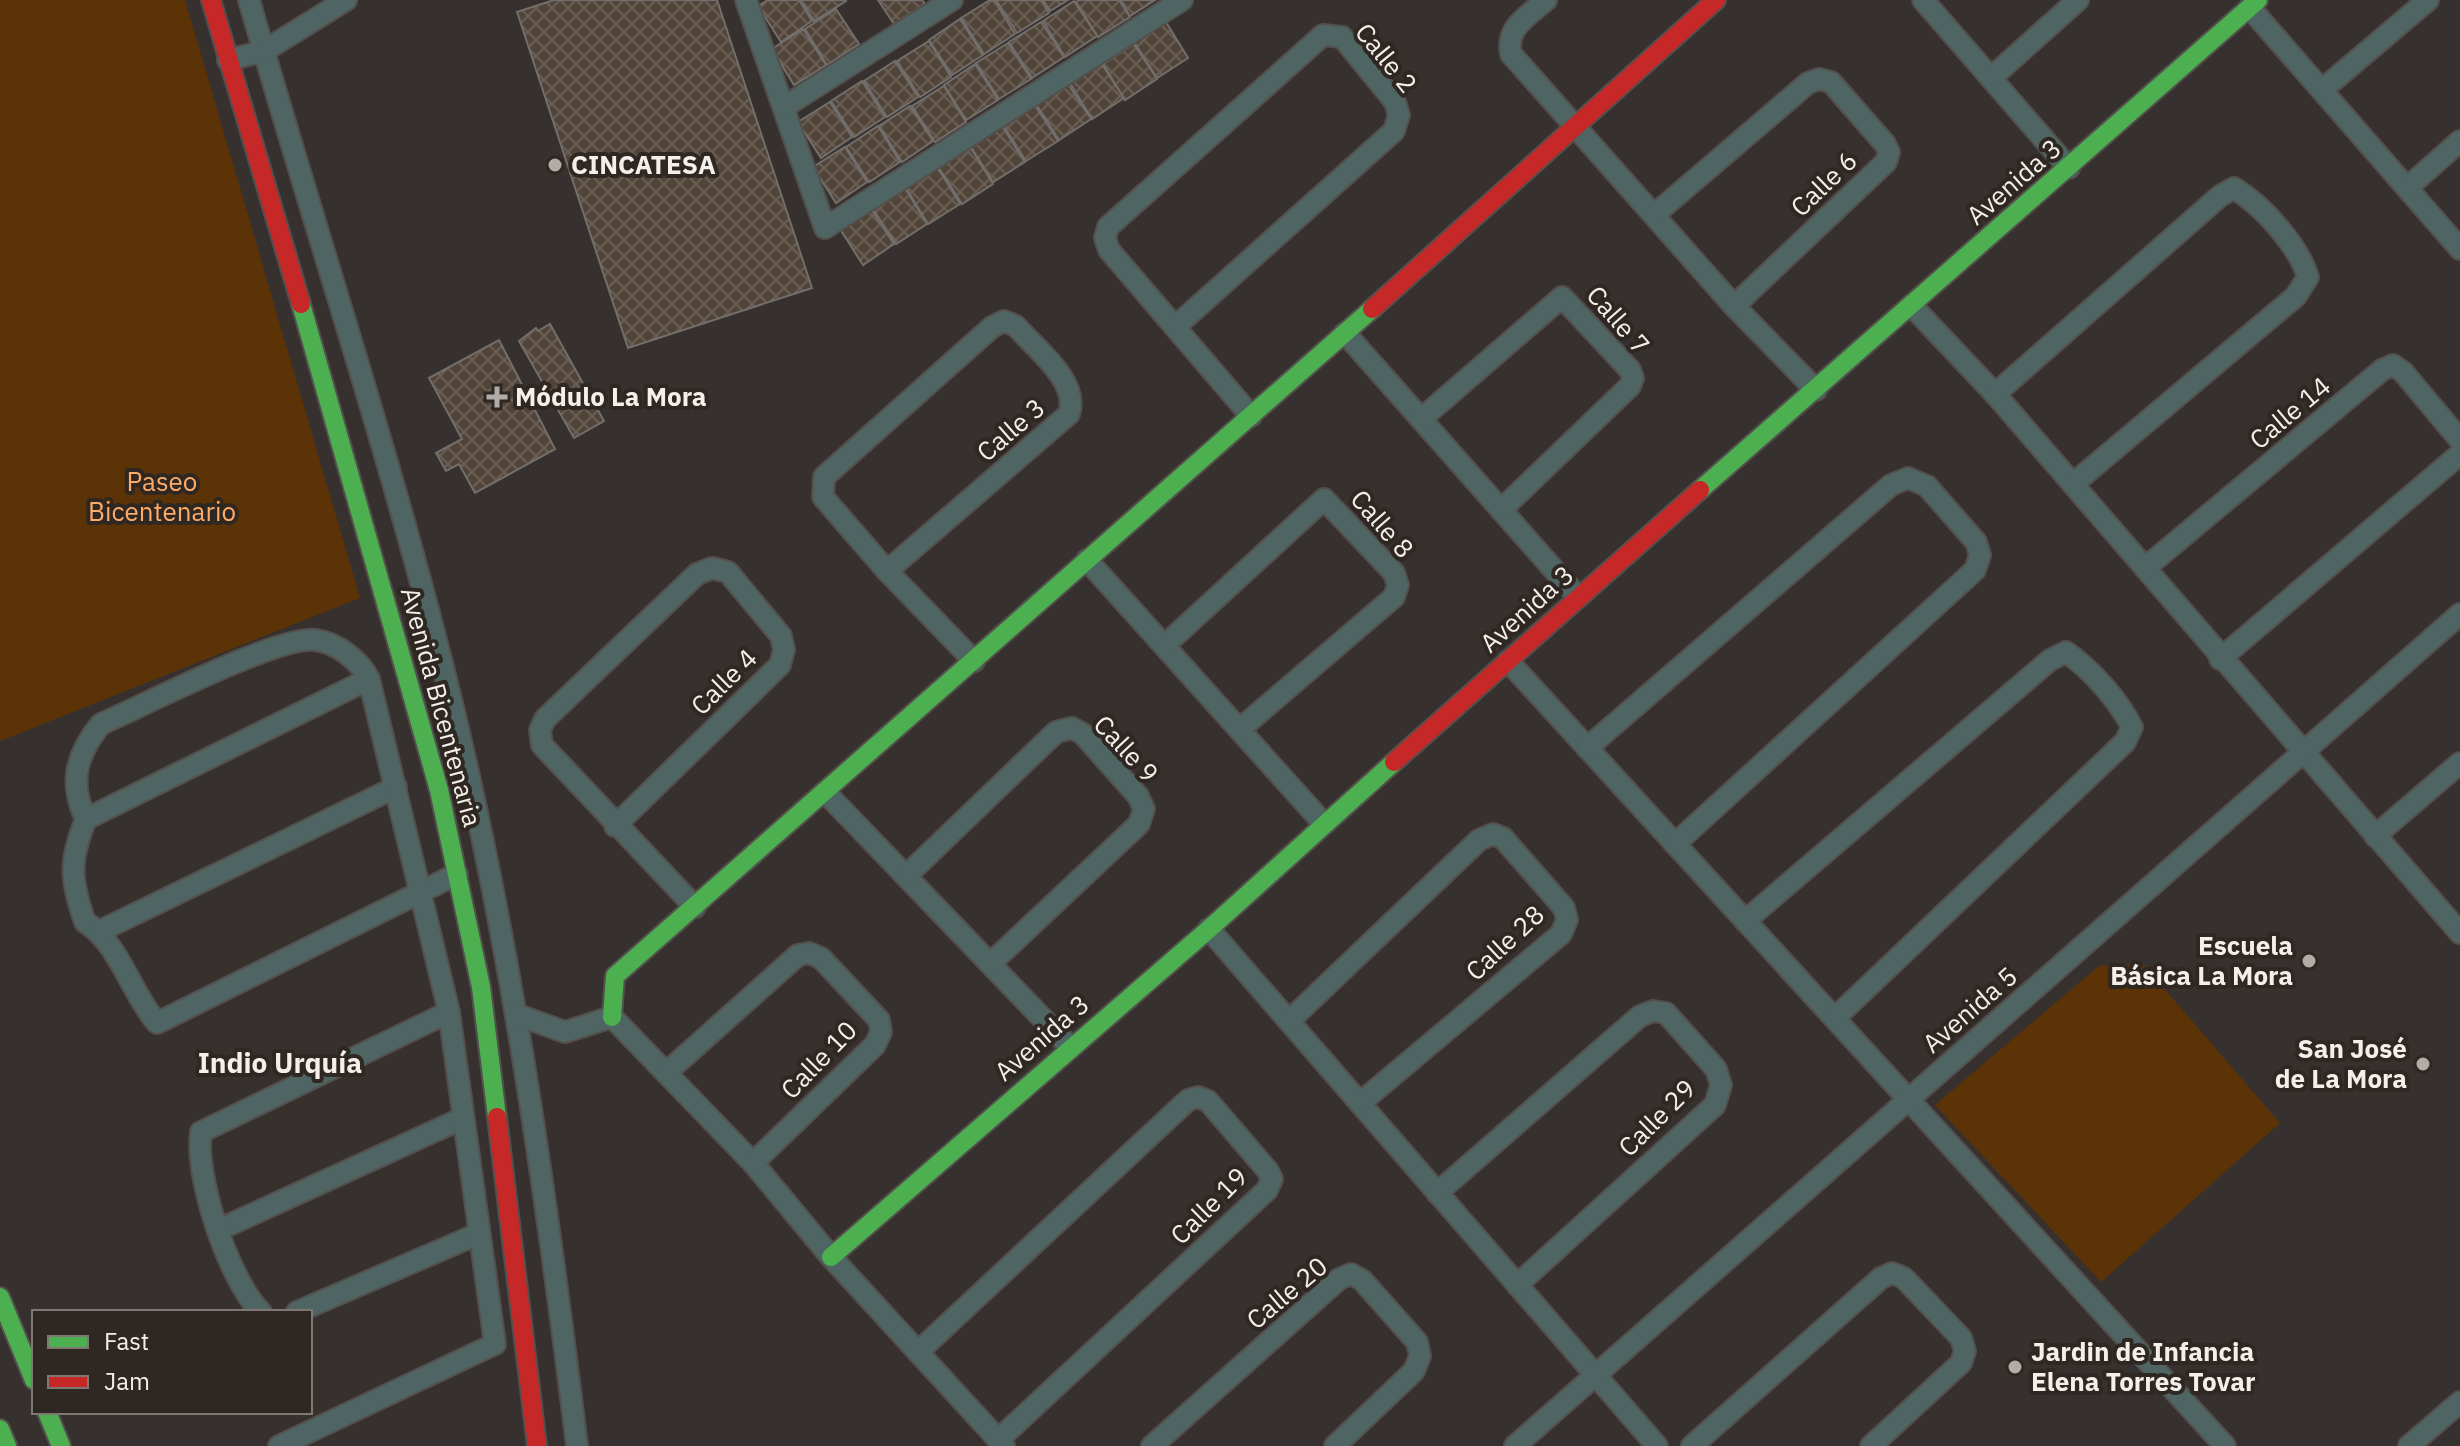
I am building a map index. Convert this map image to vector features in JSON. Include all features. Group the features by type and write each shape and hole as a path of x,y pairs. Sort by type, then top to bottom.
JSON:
{"main road":[{"name":"Avenida Bicentenaria","path":"211,0 366,525 439,790 481,987 537,1446"},
{"path":"612,1017 615,976 1576,129 1716,0"},
{"name":"Avenida 3","path":"831,1257 1209,929 1578,597 2254,4"},
{"path":"0,1297 32,1375"},
{"path":"48,1414 61,1446"},
{"path":"0,1429 7,1446"}],"street":[{"name":"Avenida Bicentenaria","path":"249,0 406,524 488,863 518,1015 577,1446"},
{"path":"228,60 264,51 346,0"},
{"path":"746,0 825,228 1182,0"},
{"path":"784,107 952,0"},
{"path":"1546,0 1512,30 1508,42 1511,54 1734,306 1816,390"},
{"path":"1923,0 2069,168"},
{"path":"1991,78 2078,0"},
{"path":"2322,90 2428,0"},
{"path":"2254,4 2322,90 2460,249"},
{"name":"Calle 2","path":"1323,35 1342,37 1395,102 1399,115 1394,131 1175,327 1109,250 1105,238 1108,227 1323,35"},
{"name":"Calle 6","path":"1654,215 1808,83 1819,79 1831,82 1885,144 1889,152 1886,162 1734,306"},
{"path":"2407,188 2460,141"},
{"path":"1995,394 2220,196 2234,188 2257,207 2303,260 2308,277 2296,296 2073,484"},
{"name":"Calle 7","path":"1421,419 1562,297 1630,370 1633,378 1630,386 1501,510"},
{"path":"1912,306 1995,394 2220,659 2459,931"},
{"name":"Calle 3","path":"1004,321 1016,326 1069,387 1073,401 1069,414 887,571 823,497 821,487 824,477 992,327 1004,321"},
{"path":"1175,327 1251,416"},
{"path":"1345,333 1578,597"},
{"name":"Calle 14","path":"2145,568 2382,370 2393,365 2403,372 2460,440"},
{"path":"2220,659 2460,454"},
{"path":"1587,748 1891,485 1908,478 1927,486 1976,542 1980,555 1975,570 1675,844"},
{"name":"Calle 8","path":"1165,645 1324,499 1394,573 1398,585 1394,597 1240,729"},
{"path":"1087,560 1324,824"},
{"name":"Calle 4","path":"712,568 728,572 781,636 784,650 780,665 615,826 542,745 540,730 545,719 697,574 712,568"},
{"path":"887,571 974,661"},
{"name":"Avenida 5","path":"1515,1446 2460,614"},
{"path":"86,819 79,805 77,775 82,747 101,724 276,647 315,640 342,650 369,679 449,1012 461,1119 495,1344"},
{"path":"1745,921 2050,660 2066,652 2081,662 2125,713 2132,727 2125,742 1835,1018"},
{"path":"1508,661 2225,1446"},
{"path":"369,679 86,819 73,857 71,877 85,922 100,931 145,1009 157,1023 457,874"},
{"name":"Calle 9","path":"906,876 1056,732 1072,728 1083,734 1138,796 1144,809 1139,824 990,964"},
{"path":"2375,836 2460,763"},
{"path":"100,931 396,787"},
{"path":"825,792 1070,1047"},
{"path":"615,826 695,907"},
{"name":"Calle 28","path":"1289,1021 1479,840 1493,834 1503,838 1564,908 1567,920 1561,934 1360,1103"},
{"path":"1209,929 1657,1446"},
{"name":"Calle 10","path":"667,1072 798,955 809,953 821,958 879,1020 881,1032 875,1045 753,1163"},
{"name":"Calle 29","path":"1437,1193 1640,1016 1653,1011 1666,1013 1716,1069 1721,1085 1715,1105 1517,1285"},
{"path":"259,1310 237,1281 218,1230 198,1147 201,1132 449,1012"},
{"path":"518,1015 565,1032 612,1017 753,1163 831,1257 1001,1443"},
{"name":"Calle 19","path":"918,1352 1188,1100 1198,1097 1208,1101 1268,1171 1272,1179 1267,1190 1001,1443"},
{"path":"218,1230 461,1119"},
{"path":"302,1310 478,1234"},
{"path":"1692,1446 1881,1278 1892,1273 1904,1278 1961,1338 1965,1351 1961,1363 1871,1446"},
{"name":"Calle 20","path":"1152,1446 1339,1279 1351,1274 1362,1280 1417,1342 1420,1356 1414,1371 1335,1446"},
{"path":"279,1446 522,1329"},
{"path":"2409,1446 2460,1402"}],"green space":[{"name":"Paseo Bicentenario","path":"0,0 185,0 360,598 0,741"},
{"path":"2142,963 2280,1123 2101,1282 1935,1105 2099,966"}],"building":[{"path":"554,0 717,0 812,288 628,348 517,12"},
{"path":"768,0 799,0 812,21 781,42 758,6"},
{"path":"801,0 845,0 846,1 814,21"},
{"path":"878,0 922,0 925,4 894,24"},
{"path":"994,0 1015,34 984,54 961,18"},
{"path":"996,0 1041,0 1049,13 1017,33"},
{"path":"1043,0 1068,0 1050,11"},
{"path":"1119,0 1130,17 1098,37 1076,2"},
{"path":"1120,0 1155,0 1130,16"},
{"path":"1074,1 1097,36 1065,57 1043,21"},
{"path":"836,9 859,44 827,65 805,29"},
{"path":"960,19 983,55 952,75 929,40"},
{"path":"1041,22 1064,57 1032,78 1009,42"},
{"path":"1166,22 1188,58 1157,78 1134,42"},
{"path":"803,29 826,65 794,85 772,49"},
{"path":"929,41 951,77 920,97 897,61"},
{"path":"1008,43 1031,79 999,99 976,63"},
{"path":"1134,44 1157,79 1125,100 1103,64"},
{"path":"895,61 918,97 887,117 864,81"},
{"path":"1101,63 1124,98 1092,119 1070,83"},
{"path":"975,64 998,100 966,120 944,85"},
{"path":"862,81 885,117 854,137 831,101"},
{"path":"1068,84 1091,119 1059,140 1036,104"},
{"path":"944,86 966,122 935,142 912,106"},
{"path":"830,102 852,137 821,158 798,122"},
{"path":"1035,105 1058,141 1026,161 1003,125"},
{"path":"910,106 933,141 902,162 879,126"},
{"path":"878,126 900,162 869,182 846,147"},
{"path":"1002,126 1025,162 993,182 971,147"},
{"path":"845,147 867,182 836,203 813,167"},
{"path":"971,148 993,184 962,204 939,168"},
{"path":"938,168 960,204 928,224 906,188"},
{"path":"905,188 927,224 896,244 873,209"},
{"path":"871,209 894,244 863,265 840,229"},
{"path":"550,324 604,421 574,438 519,341 536,328 538,331"},
{"path":"499,340 555,449 475,493 459,464 446,471 436,453 462,439 429,378"}],"traffic: fast":[{"path":"1700,490 2258,0"},
{"path":"301,304 439,790 481,987 497,1117"},
{"path":"612,1017 615,976 1372,309"},
{"path":"831,1257 1209,929 1394,762"},
{"path":"0,1297 32,1375"},
{"path":"48,1414 61,1446"},
{"path":"0,1429 7,1446"}],"traffic: jam":[{"path":"211,0 301,304"},
{"path":"1372,309 1716,0"},
{"path":"1394,762 1700,490"},
{"path":"497,1117 537,1446"}],"place":[{"name":"CINCATESA","path":"555,165"},
{"name":"Módulo La Mora","path":"497,397"},
{"name":"Escuela Básica La Mora","path":"2309,961"},
{"name":"San José de La Mora","path":"2423,1064"},
{"name":"Jardin de Infancia Elena Torres Tovar","path":"2015,1367"}],"district":[{"name":"Indio Urquía","path":"280,1063"}]}
